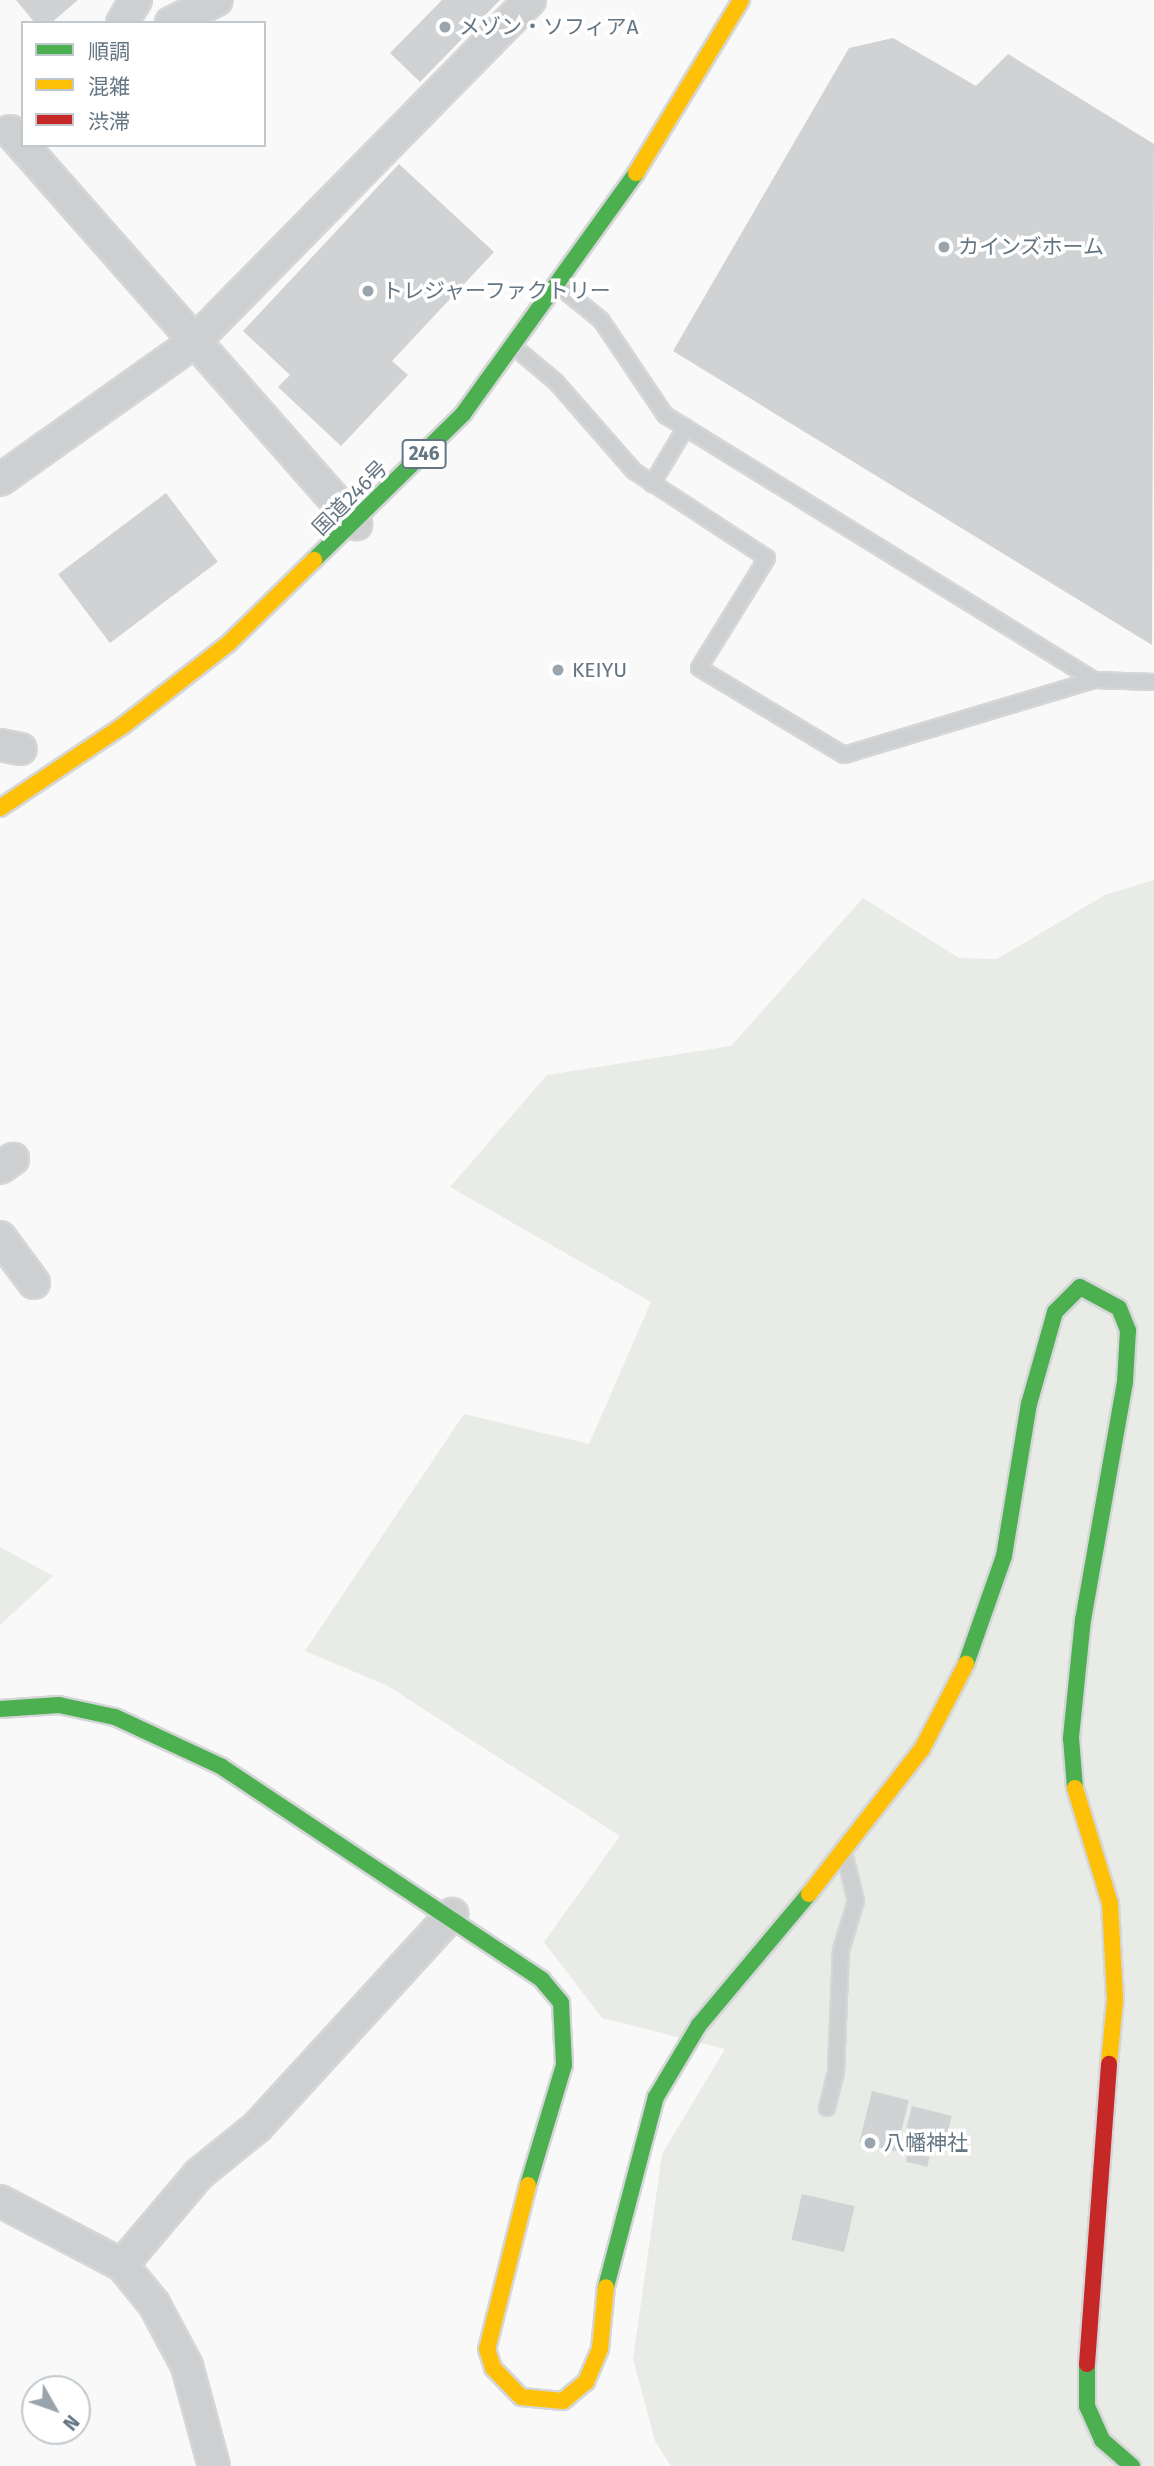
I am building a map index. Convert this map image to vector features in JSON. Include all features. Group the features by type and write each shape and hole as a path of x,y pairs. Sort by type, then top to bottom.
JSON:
{"main road":[{"name":"国道246号","path":"0,808 124,726 229,643 356,524 463,414 559,286 741,0"},
{"path":"0,1709 59,1705 115,1717 222,1767 452,1914 542,1980 561,2003 564,2065 510,2245 488,2349 493,2368 521,2397 564,2401 586,2382 600,2349 606,2289 656,2097 699,2025 844,1852 922,1749 966,1664 1004,1556 1030,1404 1055,1312 1080,1287 1119,1308 1128,1330 1071,1738 1076,1794 1110,1903 1115,2000 1087,2309 1087,2406 1102,2440 1132,2466"}],"street":[{"path":"123,21 136,0"},
{"path":"175,21 217,0"},
{"path":"0,480 194,344 530,0"},
{"path":"26,147 194,344 356,524"},
{"path":"0,1237 34,1283"},
{"path":"122,2265 199,2174 257,2127 452,1914"},
{"path":"0,2201 122,2265 154,2304 187,2366 214,2466"}],"lane":[{"path":"559,286 601,320 665,415 1094,680"},
{"path":"513,346 556,382 618,456 652,485 767,558 699,668 844,755 1094,680 1154,682"},
{"path":"652,485 686,428"},
{"path":"827,2108 836,2072 841,1950 856,1901 844,1852"}],"shaded area":[{"path":"1154,880 1154,2466 671,2466 655,2441 633,2359 662,2154 725,2049 602,2018 544,1942 620,1836 388,1686 305,1651 464,1414 589,1444 651,1302 450,1187 547,1075 731,1046 863,898 959,958 997,959 1105,895"},
{"path":"0,1547 53,1576 0,1625"}],"building":[{"path":"16,0 78,0 53,21 33,21"},
{"name":"メゾン・ソフィアA","path":"442,0 500,0 420,82 390,53"},
{"name":"カインズホーム","path":"893,38 976,86 1008,54 1154,144 1152,645 673,351 849,48"},
{"name":"トレジャーファクトリー","path":"399,164 494,252 392,361 408,375 341,446 278,387 290,375 243,331"},
{"path":"166,493 218,562 110,643 58,574"},
{"path":"872,2091 909,2100 896,2152 859,2142"},
{"path":"912,2106 952,2116 943,2151 903,2141"},
{"path":"908,2152 929,2157 927,2167 906,2162"},
{"path":"802,2194 855,2206 844,2252 791,2240"}],"traffic: fast":[{"path":"314,560 463,414 636,173"},
{"path":"966,1664 1004,1556 1029,1404 1055,1312 1080,1287 1119,1308 1128,1330 1125,1382 1083,1619 1071,1738 1075,1788"},
{"path":"0,1709 59,1705 115,1717 222,1767 542,1980 561,2003 564,2065 528,2185"},
{"path":"606,2287 656,2097 699,2025 809,1894"},
{"path":"1087,2364 1087,2406 1102,2440 1132,2466"}],"traffic: slow":[{"path":"636,173 741,0"},
{"path":"0,808 124,725 229,643 314,560"},
{"path":"809,1894 922,1749 966,1664"},
{"path":"1075,1788 1110,1903 1115,2000 1109,2064"},
{"path":"528,2185 487,2349 493,2368 521,2397 563,2401 586,2382 600,2349 606,2287"}],"traffic: jam":[{"path":"1087,2364 1109,2064"}],"place":[{"name":"メゾン・ソフィアA","path":"445,27"},
{"name":"カインズホーム","path":"944,247"},
{"name":"トレジャーファクトリー","path":"368,291"},
{"name":"KEIYU","path":"558,670"},
{"name":"八幡神社","path":"870,2143"}]}
